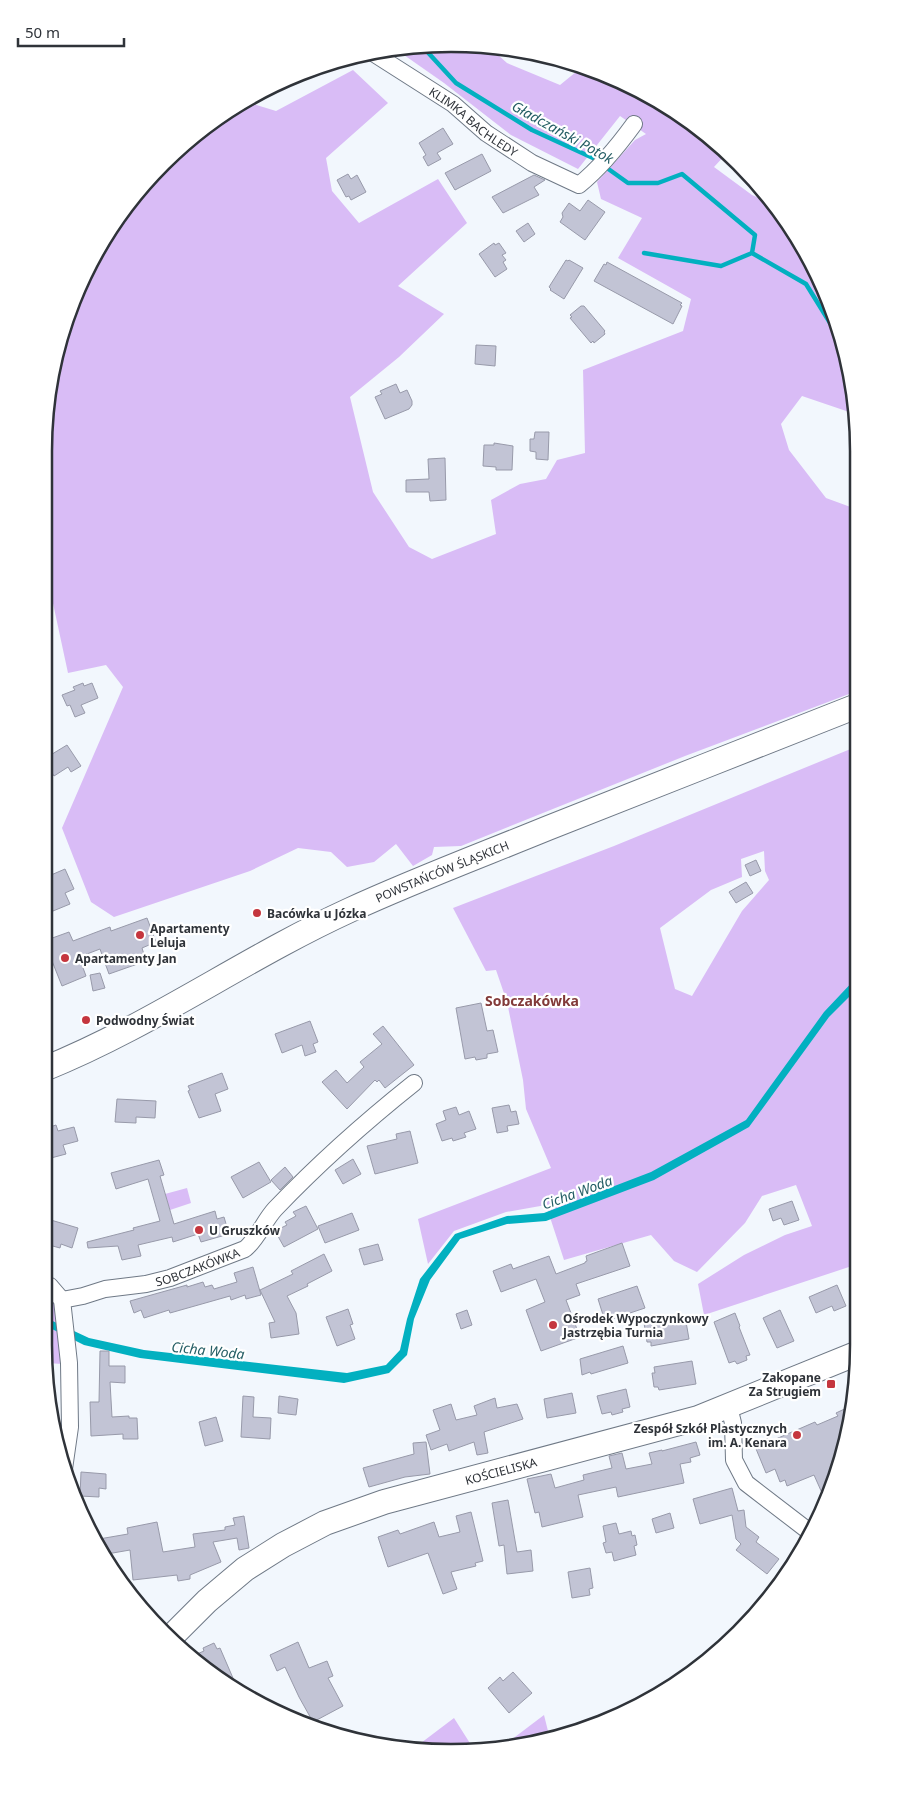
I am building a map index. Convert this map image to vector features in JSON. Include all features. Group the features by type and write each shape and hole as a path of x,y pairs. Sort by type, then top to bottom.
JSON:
{"street":[{"name":"KLIMKA BACHLEDY","path":"382,59 452,104 486,133 532,163 579,185 592,175 634,124"},
{"name":"POWSTAŃCÓW ŚLĄSKICH","path":"52,1066 129,1030 268,951 349,910 451,867 850,709"},
{"name":"SOBCZAKÓWKA","path":"63,1306 83,1296 106,1289 146,1284 170,1278 246,1249 274,1210 348,1139 414,1083"},
{"path":"52,1289 63,1306 69,1364 70,1427 67,1450"},
{"name":"KOŚCIELISKA","path":"175,1633 207,1601 245,1568 298,1536 339,1517 416,1494 680,1423 729,1407 850,1356"},
{"path":"729,1407 733,1423 734,1460 746,1483 805,1528"}],"shaded area":[{"path":"452,52 498,55 507,63 560,85 575,72 604,83 651,106 694,135 715,152 722,158 714,167 759,198 783,230 797,252 820,299 837,348 847,399 848,412 802,396 781,424 789,450 826,498 850,507 850,694 685,756 461,846 434,847 432,855 413,866 396,844 374,862 347,867 331,852 298,848 250,871 114,917 91,902 62,828 123,687 106,665 68,673 52,599 53,425 60,374 66,348 83,299 106,252 120,230 169,169 209,135 252,106 255,104 276,111 353,70 388,103 326,158 332,191 359,223 438,179 467,223 398,286 444,314 399,357 350,397 373,492 409,547 432,559 496,534 491,500 520,484 546,479 557,460 585,453 583,370 683,331 691,299 618,258 642,218 601,199 597,182 635,140 646,134 620,116 578,169 511,135 444,83 405,55"},
{"path":"850,749 850,1267 704,1315 698,1284 744,1255 785,1235 812,1226 796,1185 762,1196 745,1223 697,1272 674,1261 651,1235 564,1260 546,1205 506,1212 454,1231 428,1264 418,1219 551,1168 526,1109 523,1080 507,1002 496,970 486,971 453,908 614,846","holes":["764,851 765,871 769,880 742,911 692,996 675,989 660,928 711,890 742,877 741,859"]},
{"path":"187,1188 191,1203 170,1210 165,1194"},
{"path":"52,1300 54,1302 62,1364 53,1363"},
{"path":"544,1715 548,1732 513,1739"},
{"path":"454,1718 470,1743 452,1744 421,1743"}],"water":[{"path":"850,984 850,996 829,1017 749,1127 654,1180 546,1221 507,1224 460,1239 430,1280 414,1319 407,1355 389,1373 344,1383 140,1358 84,1345 52,1329 52,1321 89,1338 144,1350 347,1373 386,1365 400,1350 407,1319 420,1279 455,1234 507,1216 544,1213 651,1172 746,1120 824,1012"}],"building":[{"path":"443,128 453,144 437,153 441,159 428,166 423,157 426,155 419,143"},
{"path":"482,154 491,171 455,190 445,173"},
{"path":"348,174 351,179 357,175 366,192 351,200 349,196 346,197 337,180"},
{"path":"534,175 545,180 534,187 539,195 503,213 492,197"},
{"path":"588,200 605,212 585,240 560,222 563,217 562,213 569,203 580,211"},
{"path":"528,223 535,234 524,242 516,231"},
{"path":"494,243 495,245 499,243 506,253 502,255 506,260 503,262 507,269 495,277 479,254"},
{"path":"566,260 583,268 564,299 550,290 549,287"},
{"path":"607,262 682,303 673,324 594,281"},
{"path":"581,306 584,306 605,331 605,334 594,343 593,341 591,343 570,318 572,317 570,315"},
{"path":"476,345 496,346 495,366 475,364"},
{"path":"396,384 400,393 407,390 412,405 409,409 385,419 375,397 382,394 380,391"},
{"path":"535,432 549,432 548,460 536,459 536,452 530,451 530,439 534,439"},
{"path":"494,443 513,446 512,470 496,470 496,467 483,466 484,445 494,445"},
{"path":"445,458 446,500 430,501 429,492 406,492 406,480 429,479 428,459"},
{"path":"83,683 84,686 92,683 98,698 81,705 85,713 75,717 70,705 67,706 62,695 75,690 73,687"},
{"path":"67,745 81,766 71,772 68,767 54,776 52,773 52,754"},
{"path":"756,860 761,871 750,876 745,865"},
{"path":"65,869 74,889 65,893 70,904 53,911 52,909 52,875"},
{"path":"746,882 753,893 736,903 729,892"},
{"path":"147,918 156,942 142,948 146,961 109,974 100,949 79,957 86,976 62,986 52,961 52,938 69,932 73,941 110,927 111,931"},
{"path":"100,973 105,988 93,991 90,975"},
{"path":"481,1003 487,1031 493,1030 498,1052 487,1054 487,1058 476,1060 475,1057 465,1059 456,1008"},
{"path":"310,1021 318,1042 313,1044 316,1052 305,1056 302,1045 282,1053 275,1034"},
{"path":"383,1026 414,1065 385,1088 379,1080 377,1082 375,1080 347,1109 322,1082 336,1070 347,1083 364,1067 360,1062 382,1044 373,1034"},
{"path":"222,1073 228,1089 215,1094 221,1111 199,1118 188,1091 190,1090 188,1086"},
{"path":"117,1099 156,1101 155,1118 136,1117 136,1123 115,1122"},
{"path":"509,1105 511,1112 516,1111 519,1124 507,1126 508,1131 497,1133 492,1108"},
{"path":"456,1107 459,1115 469,1111 476,1129 464,1133 466,1137 453,1141 452,1138 442,1141 436,1124 446,1120 443,1111"},
{"path":"56,1125 58,1131 74,1127 78,1141 63,1145 66,1154 52,1158 52,1126"},
{"path":"410,1131 418,1163 375,1174 367,1146 397,1139 396,1134"},
{"path":"353,1159 361,1174 343,1184 335,1170"},
{"path":"159,1160 164,1175 160,1176 174,1224 215,1211 217,1219 224,1217 229,1234 201,1242 198,1234 173,1242 172,1237 138,1245 141,1256 122,1260 118,1246 88,1248 87,1242 160,1221 148,1179 116,1189 111,1173"},
{"path":"259,1162 271,1182 243,1198 231,1177"},
{"path":"285,1167 293,1177 280,1190 271,1180"},
{"path":"792,1201 799,1220 784,1225 781,1218 773,1221 769,1209"},
{"path":"306,1206 318,1229 284,1247 275,1231 287,1225 285,1222 296,1216 293,1212"},
{"path":"352,1213 359,1230 325,1243 318,1226"},
{"path":"52,1220 78,1228 72,1248 61,1244 60,1248 52,1246"},
{"path":"622,1243 630,1266 576,1284 580,1295 566,1300 580,1337 541,1351 526,1310 545,1302 536,1279 501,1292 493,1271 511,1264 513,1269 549,1256 556,1274 585,1263 587,1261 586,1256"},
{"path":"378,1244 383,1260 364,1265 359,1249"},
{"path":"324,1254 332,1271 287,1296 296,1313 299,1334 271,1338 269,1323 275,1322 260,1290 293,1274 291,1271"},
{"path":"253,1267 261,1295 246,1299 245,1295 231,1300 230,1296 170,1313 169,1310 144,1318 141,1310 134,1313 130,1301 203,1282 205,1287 212,1285 214,1289 237,1282 234,1273"},
{"path":"837,1285 846,1306 834,1311 832,1306 816,1313 809,1297"},
{"path":"637,1286 645,1308 609,1320 608,1316 604,1318 598,1299"},
{"path":"348,1309 353,1324 350,1325 355,1339 337,1346 326,1317"},
{"path":"467,1310 472,1325 461,1329 456,1314"},
{"path":"780,1310 794,1341 777,1348 763,1318"},
{"path":"735,1313 750,1355 746,1356 747,1360 737,1364 735,1361 729,1363 714,1322"},
{"path":"685,1316 689,1339 651,1346 651,1342 647,1342 644,1323"},
{"path":"623,1346 628,1363 582,1375 580,1359"},
{"path":"100,1351 109,1351 109,1366 125,1366 125,1383 110,1382 112,1417 129,1416 129,1418 137,1418 138,1439 123,1439 123,1434 91,1436 90,1402 99,1402"},
{"path":"692,1361 696,1384 659,1390 658,1387 654,1387 652,1373 655,1373 654,1367"},
{"path":"626,1389 630,1407 622,1409 623,1412 612,1415 611,1412 602,1414 597,1396"},
{"path":"572,1393 576,1413 547,1418 544,1399"},
{"path":"243,1396 254,1397 253,1417 271,1418 270,1439 241,1437"},
{"path":"279,1396 298,1399 296,1415 278,1413"},
{"path":"495,1398 497,1408 517,1404 523,1419 484,1432 488,1453 477,1455 474,1442 449,1451 447,1444 431,1450 426,1435 440,1430 433,1410 451,1404 456,1420 477,1415 474,1406"},
{"path":"845,1409 837,1448 822,1492 814,1475 787,1486 785,1480 780,1482 775,1469 766,1473 754,1444 767,1438 769,1442 815,1422 817,1425 838,1416 836,1413"},
{"path":"216,1417 223,1441 205,1446 199,1422"},
{"path":"426,1442 430,1474 405,1477 369,1487 363,1468 414,1454 413,1443"},
{"path":"696,1442 700,1455 690,1458 691,1462 680,1464 684,1483 618,1497 616,1487 578,1495 583,1517 542,1527 539,1512 535,1513 527,1479 551,1474 555,1488 584,1480 583,1475 612,1468 609,1456 622,1453 626,1469 652,1464 649,1453"},
{"path":"81,1472 106,1474 106,1489 99,1488 99,1497 83,1496 80,1490"},
{"path":"732,1488 738,1511 744,1510 746,1527 759,1537 756,1542 779,1559 767,1574 736,1550 741,1544 736,1539 732,1515 700,1524 693,1499"},
{"path":"508,1500 517,1552 531,1550 533,1571 507,1574 504,1545 499,1546 492,1503"},
{"path":"471,1512 483,1561 475,1563 476,1566 451,1572 457,1589 443,1594 428,1553 388,1567 378,1537 398,1530 400,1534 434,1522 439,1537 460,1532 456,1516"},
{"path":"670,1513 674,1528 656,1533 652,1519"},
{"path":"244,1516 249,1548 239,1550 237,1538 213,1542 221,1562 190,1575 190,1579 178,1581 177,1575 133,1580 130,1550 112,1553 103,1538 128,1534 127,1528 157,1522 163,1552 195,1547 193,1534 225,1530 225,1527 235,1525 233,1518"},
{"path":"616,1523 619,1534 631,1531 632,1536 635,1535 637,1545 634,1546 636,1555 614,1561 612,1552 606,1553 603,1543 606,1542 603,1526"},
{"path":"590,1568 593,1588 589,1589 590,1595 572,1598 568,1572"},
{"path":"298,1642 309,1668 327,1661 333,1676 328,1678 343,1706 317,1720 310,1717 285,1667 277,1671 270,1655"},
{"path":"214,1643 217,1649 220,1648 233,1678 199,1653 204,1651 203,1648"},
{"path":"513,1672 532,1693 509,1713 488,1688 500,1677 503,1681"}],"waterway":[{"name":"Gładczański Potok","path":"428,53 456,83 532,130 593,158 628,183 658,183 682,174 755,235 752,253 806,284 827,318"},
{"path":"644,253 721,266 752,253"}],"place":[{"name":"Bacówka u Józka","path":"257,913"},
{"name":"Apartamenty Leluja","path":"140,935"},
{"name":"Apartamenty Jan","path":"65,958"},
{"name":"Podwodny Świat","path":"86,1020"},
{"name":"U Gruszków","path":"199,1230"},
{"name":"Ośrodek Wypoczynkowy Jastrzębia Turnia","path":"553,1325"},
{"name":"Zakopane Za Strugiem","path":"831,1384"},
{"name":"Zespół Szkół Plastycznych im. A. Kenara","path":"797,1435"}],"district":[{"name":"Sobczakówka","path":"532,1000"}],"water label":[{"name":"Cicha Woda","path":"577,1192"},
{"name":"Cicha Woda","path":"208,1350"}]}
